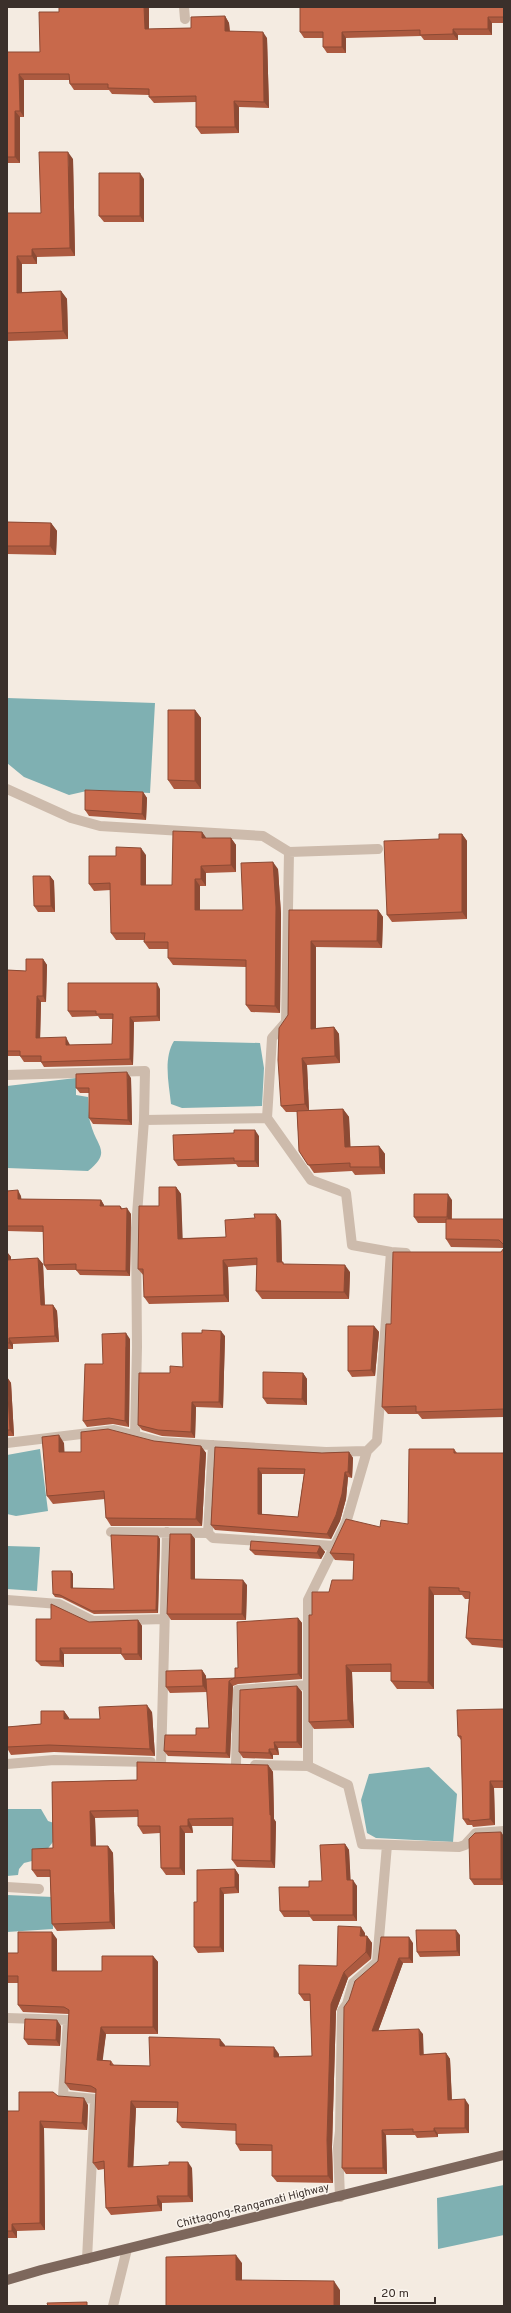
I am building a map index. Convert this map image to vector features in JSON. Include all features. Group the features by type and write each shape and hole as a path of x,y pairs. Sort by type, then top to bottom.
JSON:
{"main road":[{"name":"Chittagong-Rangamati Highway","path":"7,2280 504,2155"}],"street":[{"path":"184,7 185,19"},
{"path":"7,789 71,818 100,826 264,836 289,852 378,849"},
{"path":"289,852 286,1022 272,1038 267,1118 311,1180 346,1193 352,1245 391,1252 413,1253"},
{"path":"7,1075 144,1071 144,1120 136,1228 137,1347 135,1435"},
{"path":"144,1120 267,1118"},
{"path":"308,1766 308,1600 346,1523 367,1451 377,1441 391,1252"},
{"path":"7,1443 114,1430 161,1442 326,1452 367,1451"},
{"path":"208,1533 213,1445"},
{"path":"111,1532 208,1533 213,1538 335,1546"},
{"path":"7,1764 54,1760 164,1763 164,1619 167,1532"},
{"path":"7,1600 58,1604 93,1621 164,1619"},
{"path":"308,1685 238,1690 232,1764 308,1766 348,1785 362,1844 459,1847 465,1845 476,1833 504,1831"},
{"path":"340,2197 338,2147 340,2131 342,2011 347,2004 353,1984 377,1962 387,1845"},
{"path":"7,1887 39,1888"},
{"path":"7,2018 68,2020 63,2096 95,2099 87,2259"},
{"path":"113,2306 127,2249"}],"water":[{"path":"7,698 155,703 150,793 91,790 69,795 24,777 7,763"},
{"path":"174,1041 260,1043 264,1068 262,1106 182,1108 171,1104 168,1064"},
{"path":"76,1078 76,1095 88,1097 90,1122 101,1149 99,1159 88,1171 7,1168 7,1086"},
{"path":"40,1449 48,1511 16,1516 7,1514 7,1455"},
{"path":"7,1546 40,1547 37,1591 7,1589"},
{"path":"429,1767 457,1794 453,1842 376,1838 367,1833 361,1800 369,1774"},
{"path":"7,1809 41,1809 48,1821 60,1825 59,1834 40,1859 24,1863 19,1869 18,1875 7,1876"},
{"path":"7,1895 53,1897 53,1929 7,1932"},
{"path":"504,2185 504,2235 438,2249 437,2198"}],"building":[{"path":"59,7 144,7 145,29 191,28 191,17 225,16 225,31 263,32 264,102 234,101 235,127 196,127 196,96 149,97 149,89 108,88 108,84 70,84 69,74 19,74 20,111 15,111 15,157 7,157 7,52 40,52 39,12 59,12"},
{"path":"300,7 504,7 504,17 488,17 488,29 453,29 453,34 420,35 420,30 342,32 342,47 323,47 323,32 300,32"},
{"path":"39,152 68,152 70,248 32,249 32,256 17,256 17,293 61,291 63,331 7,333 7,213 41,213"},
{"path":"99,173 140,173 140,216 99,216"},
{"path":"7,522 51,523 50,546 7,546"},
{"path":"168,710 195,710 195,781 168,780"},
{"path":"85,790 143,792 142,814 85,810"},
{"path":"173,831 202,832 202,838 231,838 231,865 201,866 201,879 195,879 195,910 243,910 241,863 273,862 276,907 275,1006 246,1005 246,960 168,958 168,942 144,942 145,933 111,933 110,883 89,884 89,856 116,856 116,847 141,848 141,885 172,885"},
{"path":"439,834 462,834 462,912 387,915 384,841 439,839"},
{"path":"33,876 50,876 51,906 34,906"},
{"path":"289,910 378,910 377,941 311,941 311,1029 334,1027 335,1056 302,1058 305,1104 281,1106 278,1060 279,1028 288,1015"},
{"path":"26,959 43,959 43,996 37,996 36,1038 66,1037 66,1045 112,1044 113,1014 96,1014 96,1011 68,1011 68,983 157,983 157,1016 130,1017 130,1059 41,1062 41,1056 20,1056 20,1051 7,1051 7,970 26,971"},
{"path":"127,1072 128,1120 89,1118 89,1088 76,1088 76,1074"},
{"path":"343,1109 345,1147 379,1146 380,1167 350,1167 350,1163 308,1165 299,1151 297,1111"},
{"path":"234,1130 255,1130 255,1161 234,1161 234,1158 174,1160 173,1135 234,1133"},
{"path":"159,1187 176,1187 178,1239 226,1237 225,1220 255,1218 254,1214 276,1214 277,1262 283,1262 283,1264 345,1265 344,1292 256,1291 257,1258 223,1260 224,1295 144,1297 143,1269 138,1269 139,1206 159,1206"},
{"path":"18,1190 18,1199 101,1200 100,1206 120,1206 121,1209 127,1208 126,1271 76,1270 76,1264 44,1265 43,1226 7,1226 7,1191"},
{"path":"414,1194 448,1194 447,1217 414,1217"},
{"path":"446,1219 504,1219 504,1245 499,1240 446,1239"},
{"path":"504,1248 504,1409 416,1412 416,1406 382,1407 386,1324 391,1324 393,1252 501,1252"},
{"path":"38,1258 41,1305 53,1305 55,1336 9,1338 9,1343 7,1343 7,1260"},
{"path":"348,1326 374,1326 371,1370 348,1371"},
{"path":"202,1330 221,1331 219,1402 192,1402 191,1432 158,1430 138,1425 139,1373 170,1373 170,1366 183,1367 182,1333 202,1333"},
{"path":"126,1333 125,1421 109,1418 83,1421 85,1364 103,1364 102,1334"},
{"path":"263,1372 303,1373 302,1399 263,1398"},
{"path":"7,1377 10,1430 7,1430"},
{"path":"108,1429 154,1441 201,1446 196,1519 106,1518 104,1491 47,1496 42,1437 59,1435 59,1452 81,1452 81,1432"},
{"path":"215,1447 322,1453 349,1452 348,1472 345,1472 342,1494 336,1515 327,1534 211,1525","holes":["258,1468 305,1469 298,1517 258,1514"]},
{"path":"409,1449 454,1449 454,1453 504,1453 504,1640 466,1638 470,1592 459,1591 459,1588 429,1587 428,1682 391,1681 391,1664 346,1665 348,1720 309,1722 309,1615 312,1615 312,1592 329,1592 332,1580 353,1580 354,1554 330,1553 346,1519 380,1527 381,1520 408,1524"},
{"path":"170,1534 191,1534 191,1579 243,1580 242,1614 167,1614"},
{"path":"111,1535 158,1536 156,1610 92,1611 60,1595 53,1594 52,1571 71,1571 71,1588 114,1589"},
{"path":"251,1541 320,1546 317,1553 250,1550"},
{"path":"51,1604 89,1622 138,1620 138,1654 121,1654 121,1648 60,1648 60,1661 36,1661 36,1619 51,1619"},
{"path":"298,1618 298,1674 235,1678 235,1668 238,1668 237,1622"},
{"path":"202,1670 203,1686 166,1687 166,1671"},
{"path":"234,1678 229,1681 226,1753 164,1751 165,1735 196,1735 196,1728 209,1728 206,1679"},
{"path":"297,1686 297,1742 274,1742 275,1749 269,1749 269,1753 239,1752 240,1690"},
{"path":"147,1705 150,1749 49,1745 7,1747 7,1727 41,1724 41,1711 64,1711 64,1719 100,1719 99,1707"},
{"path":"504,1709 504,1781 490,1781 490,1819 469,1821 469,1819 463,1819 461,1736 458,1736 457,1710"},
{"path":"137,1762 268,1765 271,1815 271,1861 232,1860 233,1818 188,1819 188,1826 180,1826 180,1868 161,1868 160,1826 138,1826 138,1810 90,1811 91,1846 108,1846 110,1922 52,1924 50,1870 32,1870 32,1849 53,1848 52,1782 137,1780"},
{"path":"501,1832 501,1879 470,1879 469,1839 475,1833"},
{"path":"345,1844 347,1880 353,1880 353,1915 309,1915 309,1911 280,1911 279,1887 309,1887 309,1881 322,1881 320,1845"},
{"path":"235,1869 235,1887 220,1888 220,1947 194,1947 194,1902 197,1902 197,1870"},
{"path":"338,1926 361,1927 360,1936 367,1936 366,1952 344,1972 331,2004 327,2140 328,2176 272,2176 272,2145 236,2144 236,2124 177,2122 178,2102 131,2101 128,2167 169,2165 169,2162 188,2162 188,2196 157,2196 158,2205 106,2208 104,2161 93,2163 96,2089 91,2086 65,2083 69,2010 64,2007 18,2005 18,1976 7,1976 7,1953 18,1953 18,1932 52,1932 52,1971 102,1971 102,1956 153,1956 153,2027 101,2027 97,2060 111,2061 110,2065 150,2066 149,2037 220,2039 220,2046 274,2047 274,2057 312,2056 310,1994 299,1994 299,1965 337,1966"},
{"path":"416,1930 456,1930 457,1951 417,1952"},
{"path":"381,1937 409,1937 409,1958 399,1958 372,2031 419,2029 420,2055 446,2053 448,2100 465,2099 465,2128 434,2128 434,2131 413,2132 413,2129 382,2130 383,2168 342,2168 344,2007 349,2000 355,1981 378,1961"},
{"path":"25,2019 57,2020 56,2040 24,2039"},
{"path":"19,2092 53,2092 58,2096 84,2098 82,2123 40,2121 40,2223 12,2224 12,2231 7,2231 7,2111 19,2111"},
{"path":"236,2255 236,2280 334,2281 334,2306 166,2306 166,2257"},
{"path":"87,2302 87,2306 48,2306 47,2303"}]}
